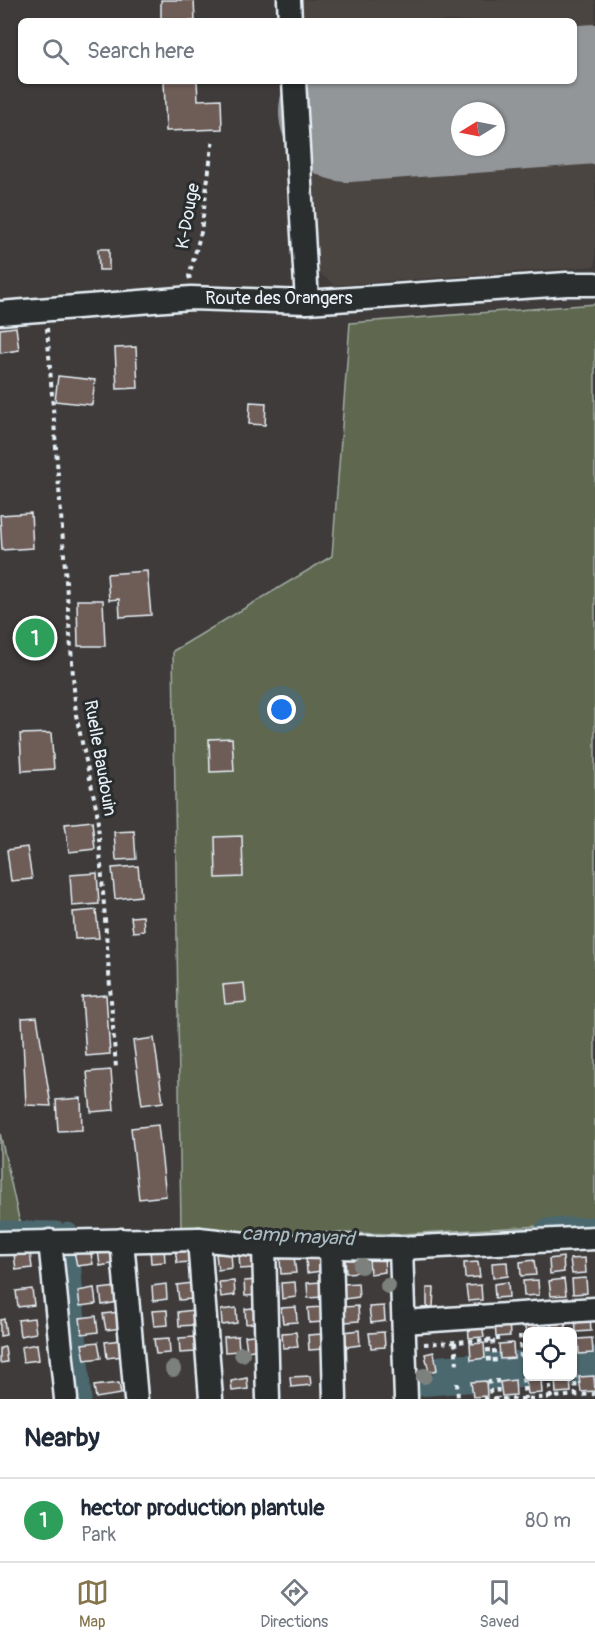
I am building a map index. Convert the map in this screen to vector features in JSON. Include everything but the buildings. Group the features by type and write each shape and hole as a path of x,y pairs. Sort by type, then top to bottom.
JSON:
{"street":[{"path":"289,0 290,18"},
{"path":"294,84 307,302"},
{"name":"Route des Orangers","path":"0,313 191,298 307,302 595,284"},
{"path":"0,1243 199,1239 264,1246 401,1248 595,1238"},
{"path":"199,1239 211,1399"},
{"path":"122,1240 136,1399"},
{"path":"61,1241 66,1399"},
{"path":"264,1246 268,1399"},
{"path":"332,1246 335,1399"},
{"path":"401,1248 406,1399"},
{"path":"404,1322 595,1309"}],"path":[{"name":"K-Douge","path":"191,298 189,276 201,232 213,138"},
{"name":"Ruelle Baudouin","path":"46,309 76,715 97,811 116,1068"},
{"path":"519,1327 522,1361"},
{"path":"492,1329 495,1363"},
{"path":"486,1330 489,1362"},
{"path":"455,1332 457,1365"},
{"path":"497,1379 498,1399"},
{"path":"489,1380 491,1399"},
{"path":"523,1381 525,1399"},
{"path":"549,1381 551,1398"},
{"path":"575,1381 576,1397"},
{"path":"457,1383 458,1399"},
{"path":"484,1399 576,1397 595,1394"}],"shaded area":[{"path":"303,0 595,0 595,266 335,285 319,273 308,84 577,84 577,18 304,18"}],"green space":[{"path":"595,304 595,1223 401,1234 181,1230 173,651 332,556 350,323"},
{"path":"0,1133 21,1228 0,1229"}],"waterway":[{"name":"camp mayard","path":"546,1229 595,1227"},
{"name":"camp mayard","path":"0,1231 56,1232"},
{"path":"68,1233 81,1399"},
{"path":"577,1358 595,1357"},
{"path":"441,1366 523,1361"},
{"path":"577,1374 595,1372"},
{"path":"418,1386 523,1377"}],"runway":[{"path":"349,112 595,94"}],"place":[{"name":"hector production plantule","path":"35,638"}]}
